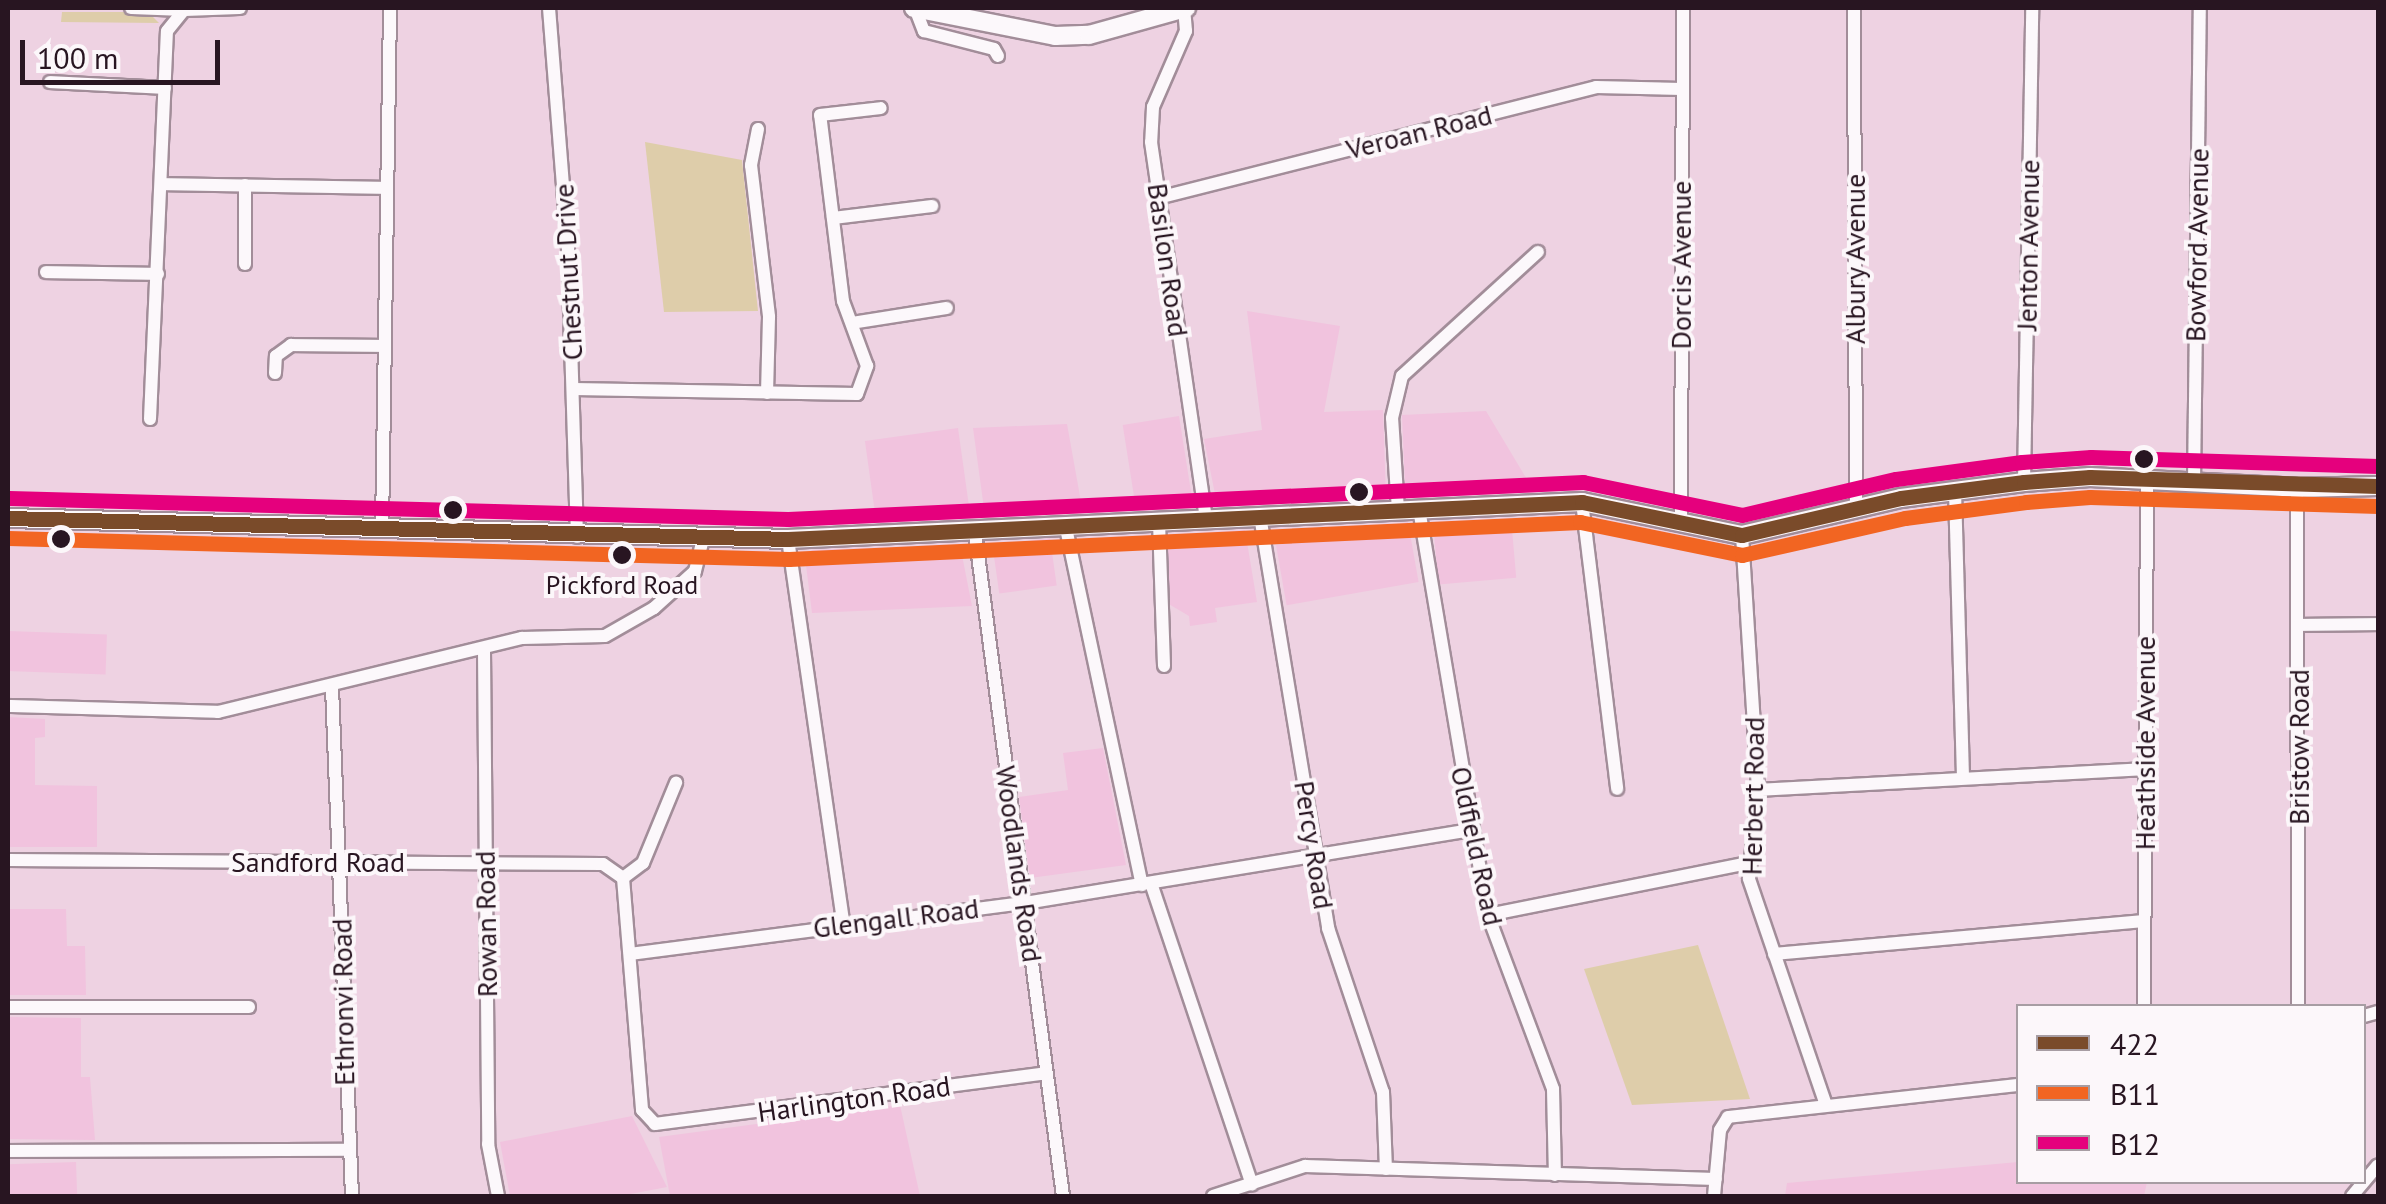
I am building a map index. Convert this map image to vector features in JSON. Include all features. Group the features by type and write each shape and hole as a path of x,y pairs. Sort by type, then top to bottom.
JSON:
{"street":[{"path":"131,8 240,8"},
{"path":"382,530 390,8"},
{"name":"Chestnut Drive","path":"550,8 574,390 577,536"},
{"path":"914,8 986,26 1055,36 1089,35 1185,8"},
{"path":"914,8 924,31 994,49 998,56"},
{"name":"Basilon Road","path":"1185,8 1186,32 1153,107 1158,198 1206,519"},
{"name":"Dorcis Avenue","path":"1681,523 1683,8"},
{"name":"Albury Avenue","path":"1854,8 1856,510"},
{"name":"Jenton Avenue","path":"2024,482 2032,8"},
{"name":"Bowford Avenue","path":"2194,482 2200,8"},
{"path":"150,419 168,31 184,10"},
{"path":"50,82 165,88"},
{"name":"Veroan Road","path":"1158,198 1596,87 1682,89"},
{"path":"574,390 857,394 867,366 852,323 820,115 881,108"},
{"path":"758,129 751,165 769,317 766,394"},
{"path":"162,184 386,188"},
{"path":"245,185 245,264"},
{"path":"833,218 932,206"},
{"path":"1398,510 1393,398 1402,376 1538,252"},
{"path":"46,272 158,274"},
{"path":"852,323 947,308"},
{"path":"275,373 276,356 291,345 384,346"},
{"path":"8,518 788,539 1582,502 1742,535 1955,491 2024,482 2147,479 2298,488 2378,486"},
{"name":"Heathside Avenue","path":"2144,1004 2147,479"},
{"name":"Bristow Road","path":"2298,488 2298,1004"},
{"path":"1955,491 1963,775"},
{"path":"1582,502 1616,789"},
{"name":"Oldfield Road","path":"1418,509 1488,914 1552,1089 1555,1175"},
{"name":"Percy Road","path":"1260,516 1328,928 1382,1092 1386,1169"},
{"path":"1158,522 1164,666"},
{"path":"1066,528 1152,883 1256,1184"},
{"name":"Woodlands Road","path":"975,532 1063,1196"},
{"name":"Herbert Road","path":"1742,535 1758,790 1748,863 1774,954 1826,1105"},
{"path":"8,706 218,712 484,651 522,638 605,636 654,608 695,571 703,539"},
{"path":"788,539 844,922"},
{"path":"2299,626 2378,624"},
{"name":"Rowan Road","path":"484,651 488,1144 498,1196"},
{"name":"Ethronvi Road","path":"332,687 346,1150 352,1196"},
{"path":"1758,790 1963,775 2145,769"},
{"path":"630,954 623,878 644,863 676,783"},
{"name":"Glengall Road","path":"630,954 844,922 1024,903 1471,830"},
{"name":"Sandford Road","path":"8,860 604,864 623,878"},
{"path":"1488,914 1748,863"},
{"path":"1774,954 2144,921"},
{"name":"Harlington Road","path":"630,954 642,1110 661,1125 1046,1073"},
{"path":"8,1007 248,1007"},
{"path":"1714,1196 1720,1130 1728,1117 2016,1085"},
{"path":"8,1151 346,1150"},
{"path":"1213,1196 1305,1166 1716,1179"}],"shaded area":[{"path":"62,12 148,12 159,23 61,22"},
{"path":"645,142 742,160 758,311 664,312"},
{"path":"1247,311 1340,326 1324,412 1383,410 1386,498 1217,504 1204,439 1262,430"},
{"path":"1486,411 1534,491 1412,497 1405,483 1402,415"},
{"path":"1179,416 1193,502 1136,511 1123,425"},
{"path":"1067,424 1083,513 985,516 973,428"},
{"path":"958,428 971,518 878,531 865,441"},
{"path":"1511,518 1516,578 1439,585 1433,525"},
{"path":"1408,522 1419,582 1287,605 1276,545"},
{"path":"1245,530 1257,602 1215,608 1217,622 1190,626 1189,616 1167,603 1165,535"},
{"path":"1050,538 1057,586 999,594 993,546"},
{"path":"960,545 972,606 812,613 805,557 812,550"},
{"path":"8,631 107,634 106,674 8,671"},
{"path":"8,717 45,719 45,737 35,738 35,785 97,786 97,847 8,847"},
{"path":"1103,748 1126,865 1030,878 1019,797 1068,790 1063,753"},
{"path":"8,909 66,909 67,946 85,946 86,995 8,995"},
{"path":"1698,945 1750,1099 1632,1105 1584,969"},
{"path":"8,1017 81,1018 81,1077 90,1077 95,1140 8,1139"},
{"path":"900,1105 920,1196 670,1196 659,1137"},
{"path":"632,1116 667,1187 620,1196 510,1196 500,1142"},
{"path":"76,1162 77,1196 9,1196 8,1164"},
{"path":"2016,1162 2016,1184 2147,1184 2144,1196 1785,1196 1787,1183"}],"transit line":[{"name":"B12","path":"9,498 788,519 1583,482 1742,515 1896,479 2022,462 2091,457 2378,466"},
{"name":"422","path":"8,518 788,539 1582,502 1742,535 1901,498 2024,482 2090,477 2378,486"},
{"name":"B11","path":"8,538 789,559 1580,522 1742,555 1905,518 2090,497 2378,506"}],"place":[{"name":"Pickford Road","path":"622,555"}]}
